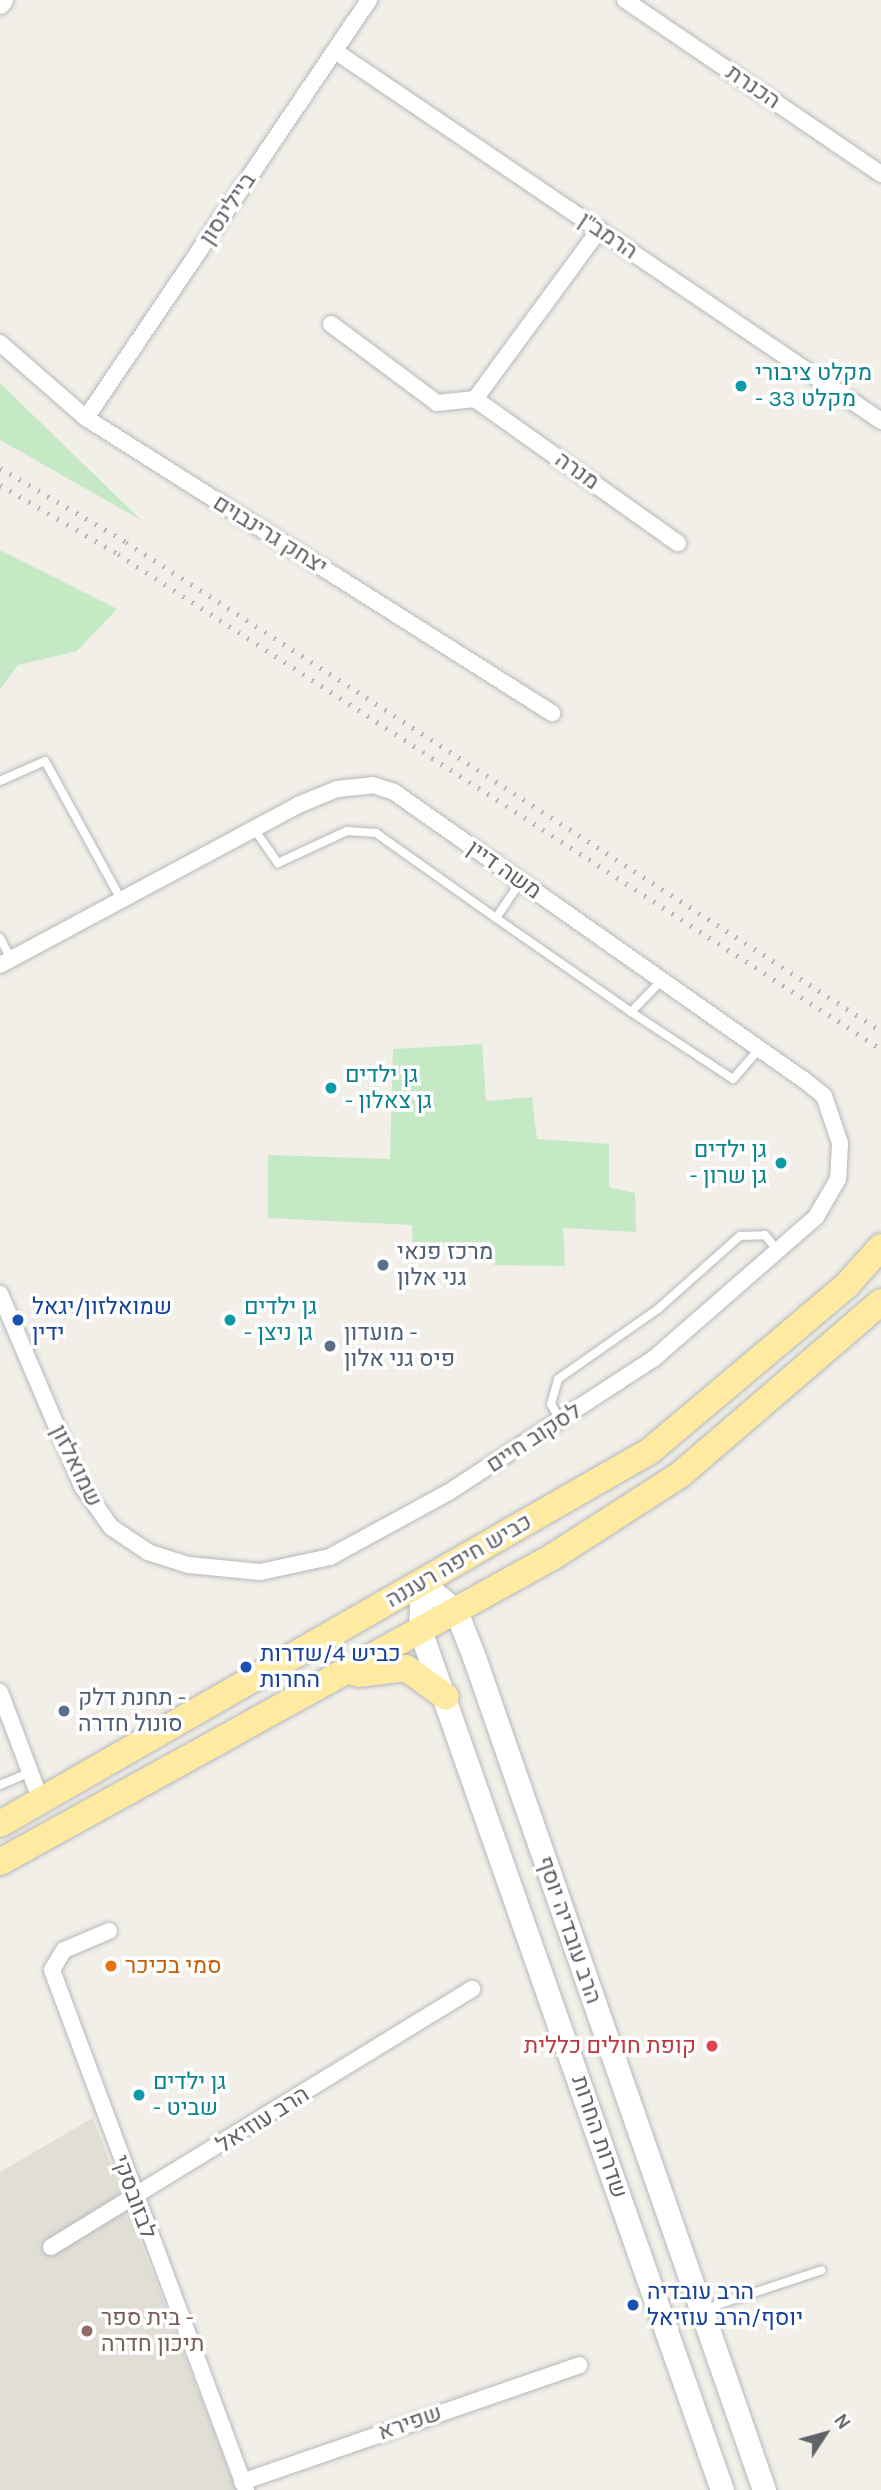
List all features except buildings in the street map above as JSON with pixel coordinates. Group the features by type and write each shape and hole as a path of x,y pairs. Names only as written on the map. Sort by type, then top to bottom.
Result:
{"highway":[{"name":"כביש חיפה רעננה","path":"0,1824 650,1451 847,1285 881,1247"},
{"name":"כביש חיפה רעננה","path":"0,1862 456,1611 681,1474 881,1302"},
{"path":"333,1681 406,1668 446,1697"}],"main road":[{"path":"422,1583 456,1611"},
{"name":"שדרות החרות","path":"422,1583 420,1630 446,1697 722,2490"},
{"name":"הרב עובדיה יוסף","path":"456,1611 764,2490"}],"street":[{"path":"0,4 3,0"},
{"name":"ביילינסון","path":"86,418 369,0"},
{"name":"הכנרת","path":"625,0 881,174"},
{"name":"הרמב\"ן","path":"335,51 881,421"},
{"path":"331,324 437,403 475,399 599,230"},
{"name":"יצחק גרינבוים","path":"0,342 86,418 552,713"},
{"name":"מנרה","path":"475,399 678,543"},
{"name":"משה דיין","path":"6,962 254,829 337,789 373,785 394,792 760,1048 824,1096 840,1143 838,1179 829,1199 780,1253"},
{"name":"לסקוב חיים","path":"260,1572 330,1557 560,1421 653,1359 780,1253"},
{"name":"שמואלזון","path":"0,1294 82,1486 111,1527 148,1552 188,1565 260,1572"},
{"path":"0,1692 41,1801"},
{"name":"לבזובסקי","path":"109,1931 64,1950 52,1970 135,2200 244,2486"},
{"name":"הרב עוזיאל","path":"51,2247 135,2200 472,1989"},
{"name":"שפירא","path":"244,2486 579,2365"}],"lane":[{"path":"0,782 45,761 122,901"},
{"path":"254,829 278,863 347,831 376,832 631,1012 733,1079 760,1048"},
{"path":"496,918 521,881"},
{"path":"0,938 6,962"},
{"path":"631,1012 662,980"},
{"path":"560,1421 551,1404 558,1379 658,1310 740,1236 765,1236 780,1253"},
{"path":"0,1785 30,1772"},
{"path":"701,2310 822,2270"}],"shaded area":[{"name":"בית ספר - תיכון חדרה","path":"93,2118 236,2490 0,2490 0,2172"}],"green space":[{"path":"0,383 141,520 0,440"},
{"path":"0,550 117,609 77,651 18,665 0,689"},
{"path":"482,1044 486,1101 532,1097 537,1139 609,1144 609,1187 635,1193 636,1232 563,1228 565,1266 494,1265 490,1241 413,1249 412,1225 268,1218 268,1155 390,1159 393,1049"}],"railway":[{"path":"0,468 126,542 881,1031"},
{"path":"0,485 118,554 881,1049"}],"place":[{"name":"מקלט ציבורי - מקלט 33","path":"741,386"},
{"name":"גן ילדים - גן צאלון","path":"331,1088"},
{"name":"גן ילדים - גן שרון","path":"781,1163"},
{"name":"מרכז פנאי גני אלון","path":"383,1265"},
{"name":"שמואלזון/יגאל ידין","path":"18,1320"},
{"name":"גן ילדים - גן ניצן","path":"230,1320"},
{"name":"מועדון - פיס גני אלון","path":"330,1346"},
{"name":"כביש 4/שדרות החרות","path":"246,1667"},
{"name":"תחנת דלק - סונול חדרה","path":"64,1711"},
{"name":"סמי בכיכר","path":"111,1966"},
{"name":"קופת חולים כללית","path":"712,2046"},
{"name":"גן ילדים - שביט","path":"139,2095"},
{"name":"הרב עובדיה יוסף/הרב עוזיאל","path":"633,2305"},
{"name":"בית ספר - תיכון חדרה","path":"87,2331"}]}
